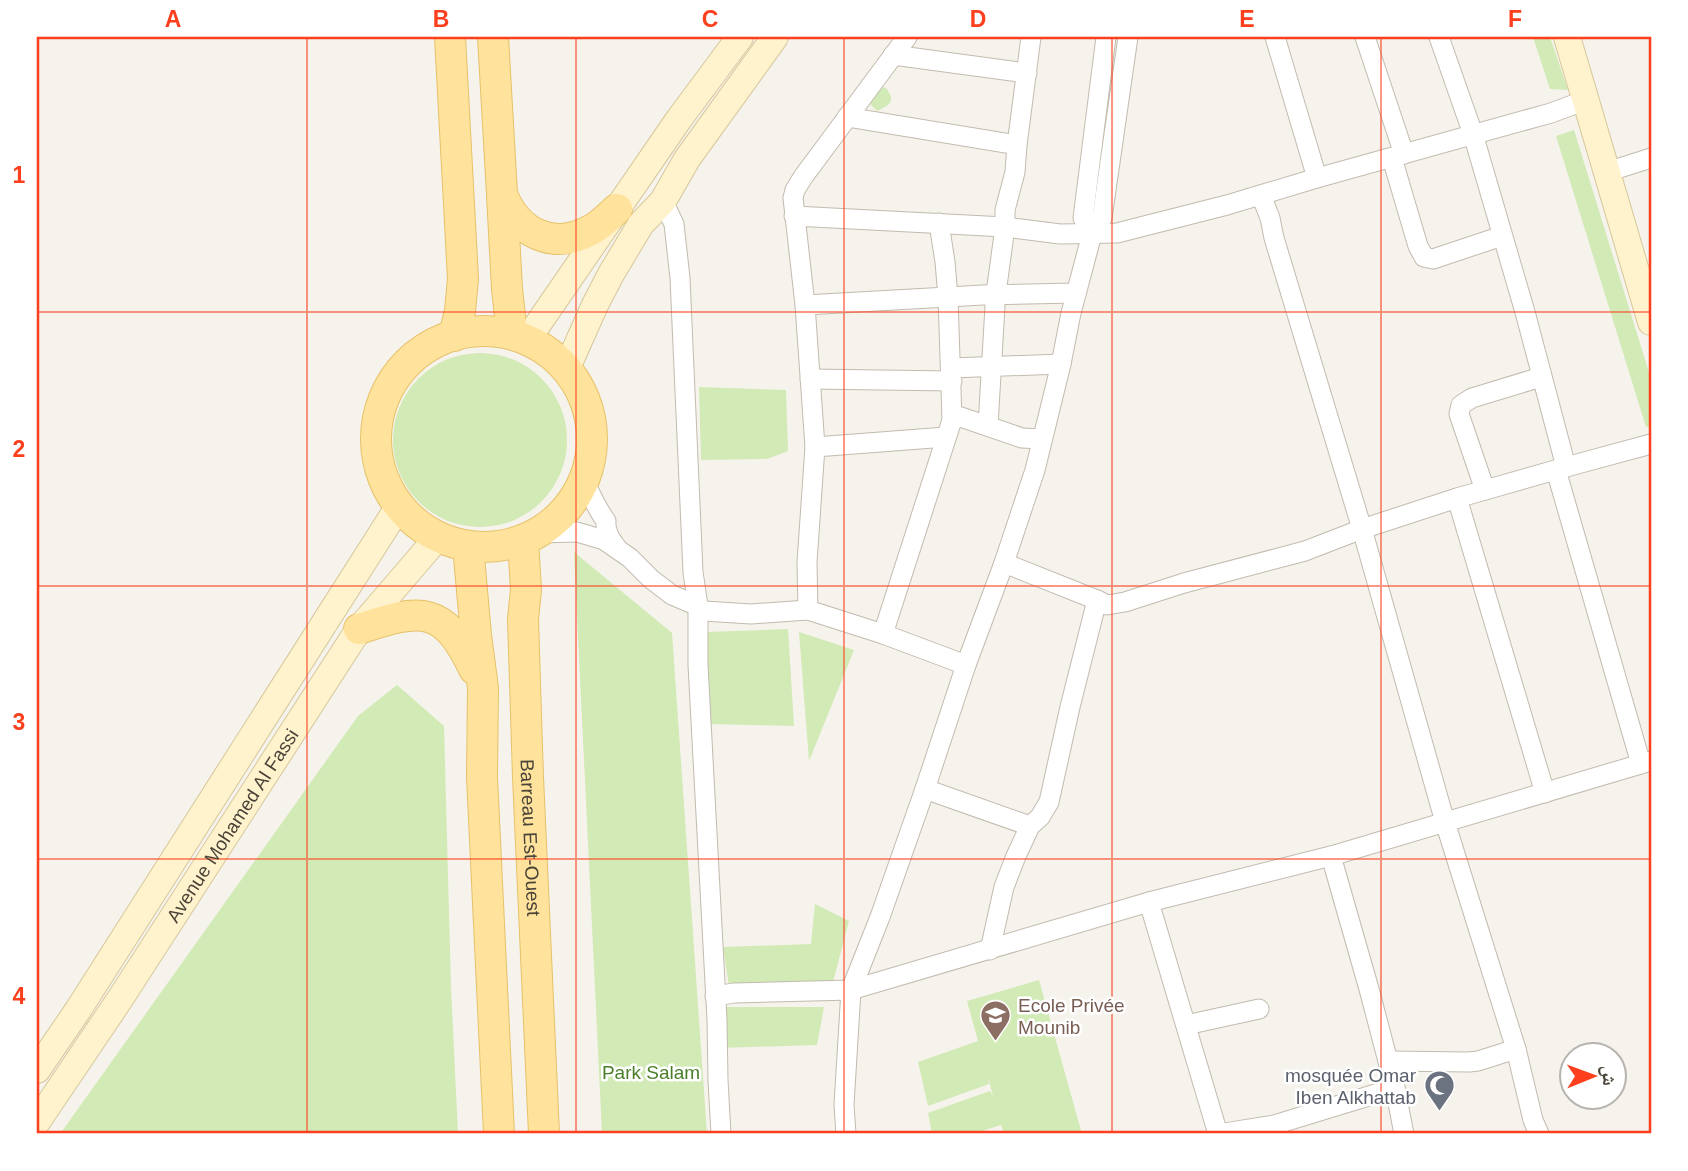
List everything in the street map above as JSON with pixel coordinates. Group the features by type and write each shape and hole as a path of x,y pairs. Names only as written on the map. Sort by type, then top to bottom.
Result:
{"main road":[{"path":"450,37 463,279 454,336"},
{"path":"493,37 508,309 519,337"},
{"path":"502,194 505,203 528,230 548,239 568,238 589,232 617,209"},
{"path":"474,332 519,337 555,358 576,384 589,415 591,448 584,481 565,511 530,537 505,546 486,548 438,537 416,523 399,506 381,470 377,442 380,414 386,396 407,365 420,352 437,342 474,332"},
{"name":"Barreau Est-Ouest","path":"530,537 523,619 544,1134"},
{"path":"468,546 483,688 482,777 499,1134"},
{"path":"359,629 406,615 435,619 458,639 483,688"}],"street":[{"path":"519,337 617,209 740,37"},
{"path":"566,370 611,274 641,224 663,201 687,159 775,37"},
{"path":"808,610 807,562 816,447 805,305 793,207 795,190 907,37"},
{"path":"988,426 994,294 1005,227 1005,209 1015,172 1031,37"},
{"path":"1092,234 1083,218 1107,37"},
{"path":"846,1134 844,1105 851,990 880,917 1035,470 1076,293 1092,234 1102,218 1128,37"},
{"path":"1275,37 1317,178"},
{"path":"1365,37 1398,156 1418,246 1424,257 1433,258 1502,236"},
{"path":"715,996 734,993 851,990 1149,902 1331,856 1646,762 1561,468 1525,312 1473,134 1439,37"},
{"path":"1567,37 1649,306"},
{"path":"893,55 1027,73"},
{"path":"794,216 1005,227 1060,234 1116,233 1551,113 1586,100"},
{"path":"847,117 1017,145"},
{"path":"1607,172 1651,158"},
{"path":"1261,195 1270,218 1445,822 1516,1049 1533,1120 1539,1134"},
{"path":"663,201 674,224 680,278 722,1134"},
{"path":"883,634 952,420 946,262 939,223"},
{"path":"805,305 994,294 1076,293"},
{"path":"810,379 952,375 992,366 1061,364"},
{"path":"1485,490 1459,414 1461,405 1472,398 1541,377"},
{"path":"952,414 1022,438 1042,439"},
{"path":"816,447 946,437"},
{"path":"1004,563 1107,605 1305,551 1457,498 1651,444"},
{"path":"584,481 596,508 606,521 609,536 618,549"},
{"path":"1457,498 1545,793"},
{"name":"Avenue Mohamed Al Fassi","path":"37,1070 399,506"},
{"path":"530,537 577,532 604,540 672,595 705,611 751,614 808,610 966,665"},
{"name":"Avenue Mohamed Al Fassi","path":"37,1122 120,999 359,629 438,537"},
{"path":"990,950 1004,887 1030,825 1040,817 1049,802 1097,600"},
{"path":"925,789 1030,825"},
{"path":"1331,856 1388,1061 1404,1134"},
{"path":"1149,902 1218,1134 1274,1125 1395,1088"},
{"path":"1186,1025 1259,1009"},
{"path":"1388,1061 1469,1062 1516,1049"}],"green space":[{"path":"1533,37 1550,37 1568,90 1550,89"},
{"path":"877,86 886,88 891,99 888,105 877,111 868,102"},
{"path":"1574,130 1651,379 1651,426 1646,427 1556,136"},
{"path":"480,353 513,360 541,379 560,407 567,440 560,473 541,501 513,520 480,527 447,520 419,501 400,473 393,440 400,407 419,379 447,360"},
{"path":"699,387 786,390 788,451 767,459 701,460"},
{"name":"Park Salam","path":"574,552 672,633 707,1134 602,1134"},
{"path":"788,629 794,726 706,724 706,632"},
{"path":"799,632 854,650 809,761"},
{"path":"397,685 444,726 458,1134 60,1134 358,716"},
{"path":"815,904 849,921 833,982 729,986 723,947 811,944"},
{"path":"1039,980 1082,1134 1004,1134 1001,1125 973,1134 932,1134 928,1113 990,1091 993,1096 988,1077 989,1084 928,1106 918,1062 978,1041 967,1001"},
{"path":"716,1007 824,1007 817,1045 719,1048"}],"place":[{"name":"Ecole Privée Mounib","path":"995,1043"},
{"name":"mosquée Omar Iben Alkhattab","path":"1439,1113"}]}
